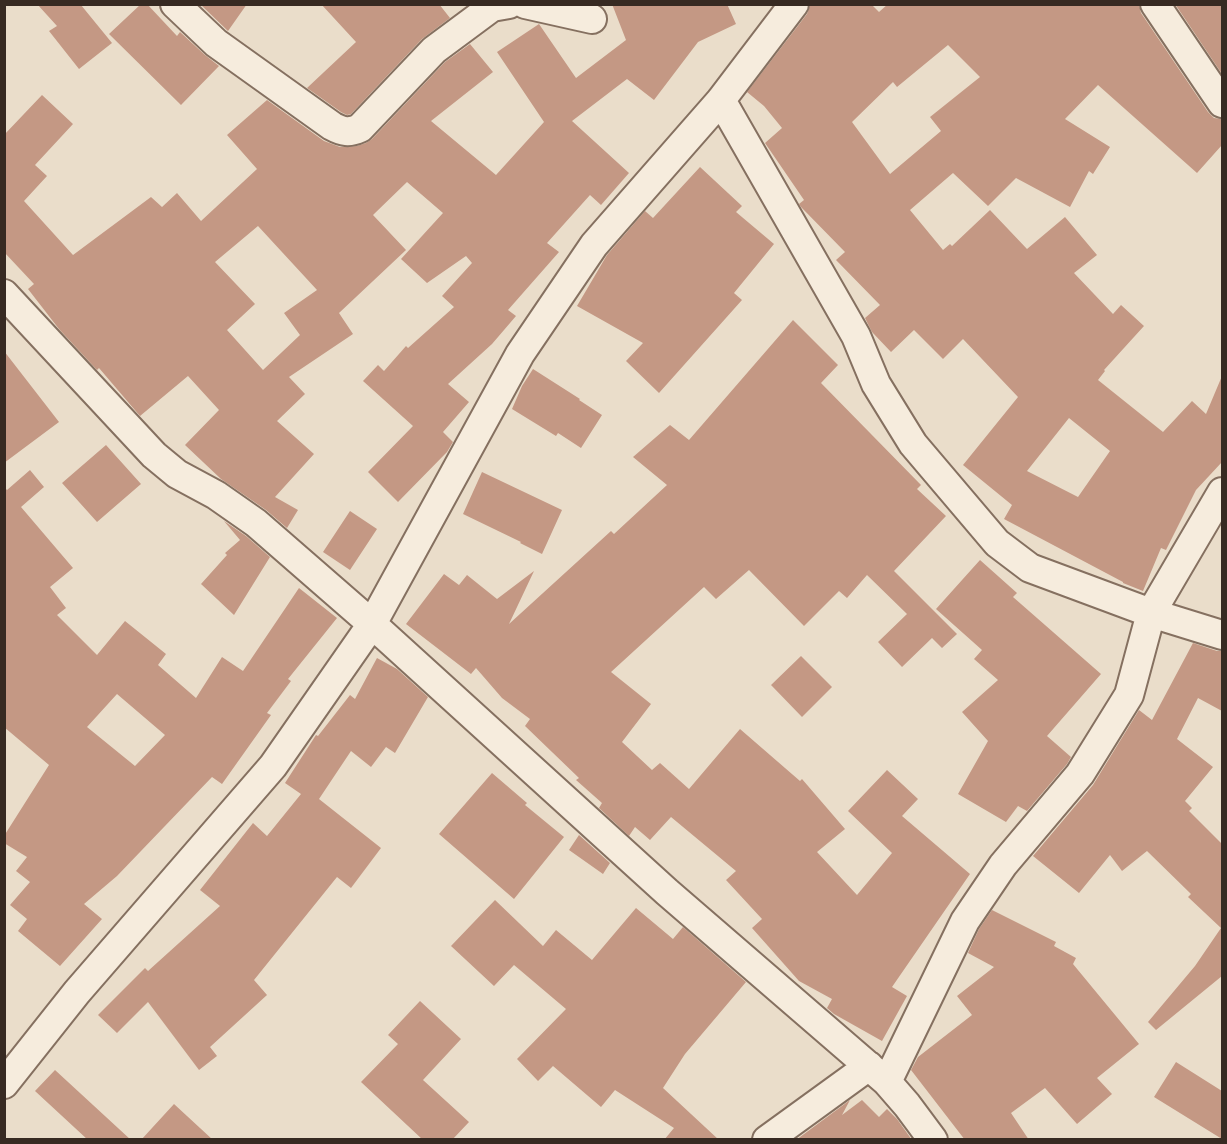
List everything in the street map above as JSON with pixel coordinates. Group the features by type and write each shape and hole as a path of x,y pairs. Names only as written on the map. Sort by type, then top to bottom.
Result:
{"street":[{"path":"175,4 216,43 332,126 340,131 350,132 360,128 434,50 492,7 509,4"},
{"path":"525,4 592,19"},
{"path":"4,1084 77,992 273,766 372,624 520,354 594,245 721,100 795,4"},
{"path":"1155,4 1222,103"},
{"path":"721,100 856,336 876,384 913,444 998,543 1030,567 1151,613 1222,635"},
{"path":"4,294 154,455 177,474 216,495 256,523 372,624 667,892 878,1074 907,1105 933,1140"},
{"path":"767,1140 878,1074 965,921 1003,865 1080,774 1129,695 1151,613 1222,492"}],"building":[{"path":"37,4 81,5 112,43 79,69 49,31 57,26"},
{"path":"141,4 147,4 177,36 180,32 219,66 181,105 109,34"},
{"path":"200,4 247,4 228,31"},
{"path":"321,4 439,4 450,18 422,39 351,114 347,115 307,88 356,42"},
{"path":"612,4 727,4 736,24 698,42 654,100 627,79 572,121 629,173 601,205 590,195 547,243 559,252 508,310 516,316 492,344 448,384 469,402 443,432 453,442 447,452 398,502 368,472 413,426 363,381 378,365 384,371 406,346 408,348 454,307 442,296 472,263 466,256 427,283 401,259 443,213 407,182 373,215 406,250 339,313 353,334 289,377 305,394 277,421 314,454 275,497 298,510 287,528 266,510 221,479 185,445 219,410 188,376 140,416 99,368 97,370 59,329 28,289 34,284 4,252 4,135 42,95 73,124 35,165 47,176 24,201 73,255 151,197 162,207 177,193 201,221 257,169 227,135 267,100 324,141 340,147 357,146 372,139 445,62 470,44 493,72 431,121 496,175 544,122 497,52 539,24 576,78 626,40","holes":["258,226 317,290 284,313 300,335 263,370 227,330 255,304 215,262"]},
{"path":"810,4 871,4 879,12 888,4 1139,4 1141,13 1208,112 1214,118 1222,119 1222,145 1197,173 1098,85 1065,119 1110,147 1093,174 1089,171 1070,207 1016,178 988,206 953,173 910,210 943,250 950,244 952,246 990,210 1027,249 1065,217 1097,255 1074,273 1113,314 1121,305 1144,326 1104,370 1098,380 1163,432 1192,401 1206,414 1222,376 1222,462 1196,490 1166,550 1161,548 1143,591 1123,583 1004,519 1012,505 963,465 1018,397 963,339 943,359 914,330 891,352 872,332 865,318 880,305 836,260 845,252 799,204 804,200 765,143 782,128 764,106 747,92 807,14","holes":["948,45 980,77 930,117 941,131 890,174 852,122 893,82 897,87","1069,418 1110,451 1078,497 1027,471"]},
{"path":"1175,4 1222,4 1222,74"},
{"path":"700,167 742,206 736,212 774,244 734,293 742,300 659,393 626,361 643,343 577,306 607,255 645,211 653,218"},
{"path":"793,320 838,365 821,383 921,485 917,489 946,516 894,571 957,634 942,648 932,638 902,667 878,642 907,614 867,575 847,598 839,591 804,626 749,570 716,599 704,587 611,672 651,704 622,742 652,770 660,763 689,789 740,729 800,781 802,779 845,829 817,852 857,895 892,853 848,811 887,770 918,799 902,816 970,874 892,987 907,996 882,1041 827,1008 832,999 799,981 752,928 762,919 726,880 736,871 671,817 650,840 635,827 629,836 599,808 602,803 576,780 579,778 525,726 530,719 502,698 476,668 471,674 406,624 444,574 459,585 467,575 497,599 534,571 509,624 611,531 614,534 667,485 633,457 670,425 689,440"},
{"path":"4,351 59,422 4,463"},
{"path":"533,369 602,415 581,448 558,433 556,436 512,409 522,386"},
{"path":"106,445 141,484 97,522 62,483"},
{"path":"30,470 44,487 21,507 73,568 50,587 66,608 57,615 97,655 125,621 166,654 158,665 196,698 222,657 243,671 299,588 337,618 288,679 291,681 267,713 271,715 222,784 212,777 117,876 84,904 102,919 60,966 18,931 27,919 10,905 30,882 16,871 27,857 4,843 4,836 49,765 4,727 4,487 7,490","holes":["117,694 165,735 135,766 87,727"]},
{"path":"482,472 562,510 542,554 463,514"},
{"path":"350,511 377,529 350,570 323,552"},
{"path":"224,521 270,557 234,615 201,584 227,555 225,553 240,540"},
{"path":"980,560 1017,593 1013,597 1101,674 1047,736 1071,757 1067,764 1027,811 1018,806 1006,822 958,794 988,741 962,712 998,680 974,659 982,650 936,609"},
{"path":"1193,643 1222,651 1222,711 1198,698 1177,739 1213,767 1185,801 1192,808 1189,811 1222,844 1222,976 1156,1030 1148,1022 1195,966 1221,928 1188,897 1191,894 1147,851 1122,871 1110,855 1079,893 1033,856 1093,785 1139,710 1152,720"},
{"path":"801,656 832,687 802,717 771,685"},
{"path":"377,658 397,669 428,697 395,753 386,747 371,767 351,751 319,799 381,848 351,888 337,877 254,980 267,995 210,1047 217,1056 199,1070 148,1002 117,1033 98,1015 145,968 148,971 220,906 200,890 253,823 267,836 301,794 285,783 316,735 318,736 350,695 355,699"},
{"path":"492,773 527,803 525,805 564,837 514,899 439,834"},
{"path":"579,835 610,863 603,874 569,850"},
{"path":"495,900 543,946 556,930 592,960 636,908 673,939 683,927 746,982 685,1054 663,1088 719,1140 664,1140 674,1128 615,1090 601,1107 553,1066 538,1081 517,1059 566,1009 514,965 494,986 451,946"},
{"path":"992,910 1056,942 1054,946 1076,958 1073,964 1139,1044 1097,1078 1112,1094 1077,1124 1045,1088 1011,1113 1029,1140 965,1140 911,1070 918,1057 972,1015 957,996 994,967 968,953 979,929"},
{"path":"420,1001 461,1039 423,1080 469,1122 452,1140 423,1140 361,1082 398,1044 388,1035"},
{"path":"1176,1062 1222,1091 1222,1139 1154,1097"},
{"path":"55,1070 131,1140 88,1140 35,1091"},
{"path":"850,1100 842,1115 862,1100 879,1117 887,1109 912,1140 796,1140"},
{"path":"174,1104 213,1140 141,1140"}]}
